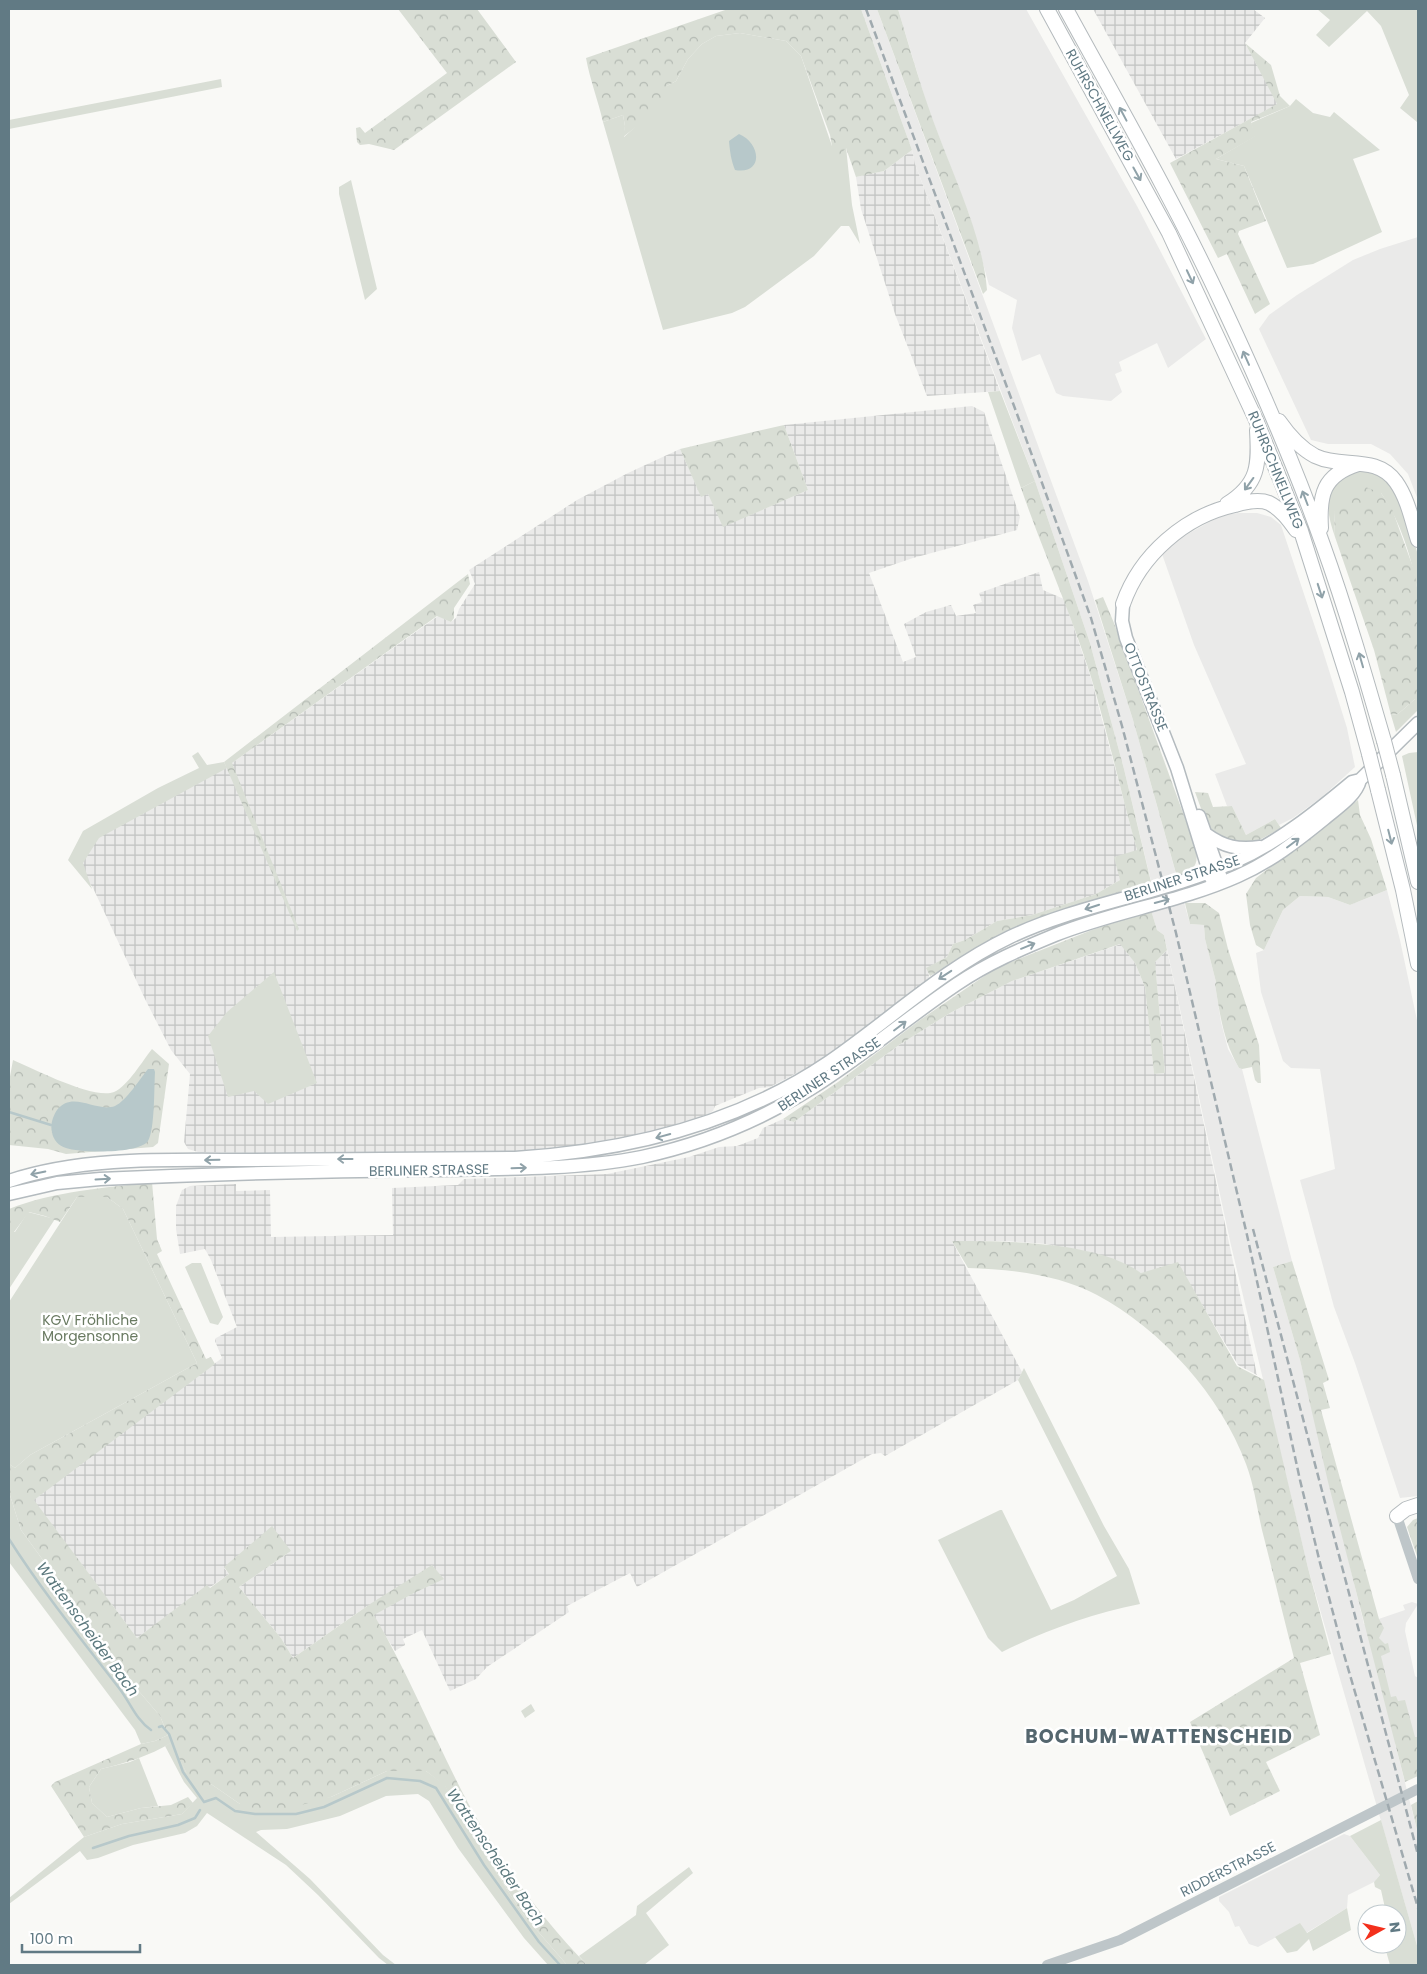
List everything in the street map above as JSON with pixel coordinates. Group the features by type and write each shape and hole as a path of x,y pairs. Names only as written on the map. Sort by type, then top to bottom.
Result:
{"highway":[{"name":"RUHRSCHNELLWEG","path":"1047,9 1169,233 1256,420 1305,545 1352,692 1369,754 1403,890 1418,964"},
{"name":"RUHRSCHNELLWEG","path":"1066,9 1222,302 1266,403 1322,543 1350,624 1393,775 1418,882"},
{"path":"1266,403 1284,429 1301,447 1315,456 1373,465 1388,473 1398,484 1403,494 1418,540"},
{"path":"1123,604 1136,576 1162,544 1183,527 1238,497 1249,486 1255,475 1258,458 1256,420"},
{"path":"1322,543 1320,500 1324,489 1337,473 1358,464"},
{"path":"1220,508 1257,501 1269,503 1281,511 1305,545"},
{"path":"1397,1516 1406,1509 1418,1505"},
{"path":"1397,1516 1408,1518 1418,1515"}],"main road":[{"name":"OTTOSTRASSE","path":"1123,604 1122,621 1126,638 1178,768 1214,870"},
{"name":"BERLINER STRASSE","path":"9,1181 33,1174 82,1165 170,1161 546,1156 599,1150 692,1128 729,1114 780,1090 828,1063 935,982 998,944 1059,918 1214,870 1265,846 1301,823 1352,782 1360,780 1418,723"},
{"name":"OTTOSTRASSE","path":"1178,768 1206,834 1218,884"},
{"name":"BERLINER STRASSE","path":"9,1194 57,1183 100,1179 453,1170 578,1164 637,1158 670,1151 715,1137 770,1113 814,1087 938,997 992,963 1065,931 1218,884 1252,869 1282,851 1334,811 1358,789 1360,780"},
{"path":"1206,834 1217,842 1229,847 1250,848 1265,846"},
{"path":"729,1114 737,1128"},
{"path":"167,1176 170,1161"}],"street":[{"path":"1397,1516 1418,1579"},
{"name":"RIDDERSTRASSE","path":"1047,1965 1120,1940 1418,1788"}],"shaded area":[{"path":"861,9 877,9 1088,581 1133,720 1190,924 1204,925 1205,939 1216,982 1221,1022 1228,1049 1239,1068 1242,1069 1292,1261 1273,1267 1300,1360 1364,1624 1405,1610 1403,1605 1412,1602 1418,1604 1406,1623 1405,1631 1415,1676 1418,1678 1418,1737 1395,1743 1418,1834 1418,1949 1407,1911 1407,1904 1405,1904 1308,1568 1230,1241 1164,935 1157,930 1143,884 1151,881 1124,769 1090,643 1035,481 915,164 912,150"},
{"path":"898,9 1026,9 1137,206 1206,339 1168,368 1157,343 1119,362 1122,371 1115,374 1122,392 1111,401 1063,396 1056,393 1040,354 1022,361 1012,328 1017,300 989,285 970,217 928,108"},
{"path":"1093,9 1253,9 1265,18 1245,43 1278,104 1176,159"},
{"path":"739,134 752,144 756,157 755,163 751,168 744,170 735,170 730,152 729,141"},
{"path":"912,150 915,164 1000,391 927,396 895,314 861,209 856,177 884,171"},
{"path":"1418,237 1418,500 1408,474 1390,454 1371,444 1328,444 1311,440 1259,329 1269,315 1353,260"},
{"path":"972,406 984,412 1020,517 1017,530 913,558 869,573 903,662 916,657 904,624 926,612 951,605 956,616 976,613 973,605 982,602 979,593 1039,572 1043,590 1064,599 1091,678 1137,850 1120,880 1096,894 1032,915 997,921 965,940 953,944 947,957 927,968 930,980 835,1053 770,1087 759,1088 715,1106 713,1111 708,1114 672,1126 592,1146 529,1153 258,1155 256,1153 198,1152 188,1149 184,1142 190,1074 171,1050 93,888 73,860 84,833 232,763 438,616 451,622 456,618 459,609 475,584 469,570 577,500 628,473 680,449 701,496 708,494 724,526 808,490 784,425"},
{"path":"1257,513 1271,517 1281,525 1347,728 1355,767 1322,797 1293,818 1279,825 1275,819 1246,835 1232,806 1227,806 1215,774 1246,764 1194,645 1162,554 1179,539 1222,515"},
{"path":"1387,890 1418,1025 1418,1496 1400,1498 1355,1363 1334,1307 1300,1180 1335,1169 1320,1069 1291,1068 1283,1061 1261,992 1256,953 1264,950 1283,910 1300,896 1328,897 1350,905"},
{"path":"1121,944 1135,963 1145,987 1154,1074 1165,1073 1155,962 1167,950 1257,1375 1238,1365 1179,1266 1141,1273 1118,1261 1084,1251 1046,1244 1004,1241 952,1241 1022,1372 1018,1380 885,1456 881,1453 872,1454 637,1587 630,1573 567,1606 569,1612 487,1667 476,1679 450,1691 422,1630 403,1639 405,1645 395,1651 367,1606 293,1658 281,1638 239,1587 291,1551 224,1568 229,1574 209,1588 207,1586 137,1638 33,1500 222,1358 215,1341 216,1338 237,1327 205,1249 180,1254 176,1229 176,1206 182,1190 190,1186 236,1184 236,1191 270,1190 271,1237 393,1235 392,1188 458,1185 464,1179 607,1174 689,1157 719,1147 737,1146 758,1138 763,1128 783,1119 794,1122 899,1045 950,1013 1012,981"},
{"path":"148,1069 154,1069 155,1072 153,1118 148,1141 143,1145 122,1150 84,1151 63,1147 55,1140 51,1129 52,1121 57,1110 63,1104 77,1102 100,1107 115,1106 128,1095"},
{"path":"1344,1834 1350,1836 1380,1875 1374,1882 1348,1895 1347,1908 1306,1933 1300,1924 1258,1947 1249,1944 1239,1926 1235,1927 1229,1912 1219,1901 1219,1897"}],"green space":[{"path":"398,9 477,9 516,62 394,150 369,144 360,145 357,142 356,128 360,127 365,133 447,73"},
{"path":"728,9 861,9 912,150 884,171 856,177 846,148 835,160 829,153 832,146 830,135 801,56 786,41 740,33 716,36 702,44 688,59 676,81 667,86 663,106 623,137 625,126 623,115 603,122 586,58"},
{"path":"877,9 898,9 928,105 975,232 985,271 987,290 983,294"},
{"path":"1317,9 1418,9 1417,122 1400,108 1409,95 1381,26 1367,11 1329,47 1316,35 1330,20"},
{"path":"740,33 786,41 801,56 832,146 846,147 852,205 860,244 849,226 841,226 814,256 745,307 732,313 663,330 603,122 623,115 624,137 635,127 667,86 676,81 688,59 702,44 716,36"},
{"path":"1245,43 1271,65 1280,96 1290,106 1251,122 1256,136 1216,159 1244,166 1266,221 1239,231 1238,234 1270,304 1255,314 1227,254 1218,258 1170,163 1277,104"},
{"path":"221,79 222,87 9,129 9,120"},
{"path":"1296,99 1313,113 1330,117 1334,112 1380,150 1353,159 1382,232 1313,264 1287,268 1244,166 1216,159 1255,136 1251,123 1290,106"},
{"path":"351,180 377,289 365,300 339,194 339,187"},
{"path":"1000,391 1035,481 1021,488 988,392"},
{"path":"784,425 808,490 723,527 708,494 701,497 680,449"},
{"path":"1367,469 1382,476 1394,488 1403,506 1418,555 1418,593 1405,541 1381,493 1334,512 1335,537 1328,504 1333,489 1348,475"},
{"path":"1035,481 1090,643 1124,769 1151,882 1046,915 930,976 926,968 947,957 953,944 965,940 997,921 1032,915 1096,894 1120,880 1114,857 1137,850 1091,677 1075,629 1021,488"},
{"path":"1363,486 1381,493 1392,509 1414,570 1418,593 1418,699 1415,699 1398,714 1391,715 1374,650 1335,537 1334,512 1341,499 1352,490"},
{"path":"468,574 470,584 454,608 454,618 451,622 437,616 232,763 299,929 297,931 224,762"},
{"path":"1103,597 1195,846 1196,863 1191,870 1177,877 1133,720 1095,600"},
{"path":"1415,699 1418,699 1418,710 1396,732 1391,715 1398,714"},
{"path":"198,752 207,765 224,762 227,768 99,838 83,863 92,889 68,860 83,831 158,788 199,768 192,756"},
{"path":"1418,752 1418,830 1402,756"},
{"path":"1195,792 1208,793 1213,807 1232,806 1246,835 1275,819 1281,828 1254,843 1225,842 1207,825"},
{"path":"1358,800 1360,815 1371,839 1387,890 1350,905 1328,897 1300,896 1283,910 1264,950 1256,945 1250,925 1246,894 1256,878"},
{"path":"1185,903 1205,903 1219,913 1228,949 1259,1045 1261,1083 1255,1080 1252,1067 1239,1068 1229,1047 1205,939 1204,925 1190,924"},
{"path":"1151,910 1157,930 1164,935 1167,950 1155,962 1165,1073 1154,1074 1145,987 1135,963 1120,944 1012,981 950,1013 899,1045 794,1122 783,1119 838,1082 920,1020 996,968 1092,930"},
{"path":"274,972 317,1083 268,1104 254,1091 228,1097 208,1036 227,1012"},
{"path":"152,1049 169,1064 158,1143 153,1147 66,1154 48,1149 9,1145 9,1082 13,1060 79,1088 105,1093 114,1092 125,1084"},
{"path":"152,1182 157,1239 162,1251 157,1254 206,1359 211,1357 215,1364 34,1500 137,1638 207,1585 210,1588 229,1574 224,1567 272,1526 291,1551 239,1587 281,1638 293,1658 370,1604 432,1565 444,1579 374,1615 399,1661 456,1780 493,1846 538,1909 587,1965 567,1965 522,1913 456,1809 445,1786 426,1771 387,1771 331,1797 271,1813 240,1804 211,1784 202,1791 186,1772 171,1743 137,1759 101,1769 89,1787 92,1803 107,1817 141,1808 171,1805 188,1797 193,1803 182,1814 122,1824 84,1837 51,1786 55,1782 141,1744 155,1741 168,1735 160,1716 137,1689 21,1530 9,1492 9,1464 15,1468 30,1455 197,1363 123,1209 107,1197 77,1197 60,1222 29,1212 14,1232 9,1232 9,1209 62,1194"},
{"name":"KGV Fröhliche Morgensonne","path":"77,1197 107,1197 123,1209 197,1363 30,1455 15,1468 9,1464 9,1302"},
{"path":"28,1212 55,1219 9,1289 9,1232 15,1232"},
{"path":"952,1241 1023,1243 1076,1249 1100,1254 1122,1262 1141,1273 1178,1262 1237,1366 1264,1380 1308,1568 1331,1654 1300,1663 1320,1735 1266,1762 1280,1791 1230,1816 1190,1722 1294,1658 1249,1472 1235,1439 1221,1414 1205,1390 1166,1345 1121,1309 1083,1288 1067,1282 1034,1274 968,1268"},
{"path":"1292,1261 1329,1380 1323,1383 1330,1408 1321,1410 1379,1619 1384,1628 1379,1638 1385,1644 1388,1643 1390,1652 1381,1656 1391,1697 1396,1696 1398,1701 1405,1700 1415,1737 1418,1737 1418,1776 1405,1782 1328,1482 1300,1360 1273,1267"},
{"path":"192,1263 201,1263 223,1317 218,1325 210,1323 185,1267"},
{"path":"1024,1368 1104,1526 1129,1569 1140,1604 1069,1624 1002,1652 988,1638 938,1540 1002,1510 1051,1610 1074,1600 1117,1576 1018,1380"},
{"path":"9,1492 21,1530 137,1689 160,1716 168,1735 155,1741 141,1744 135,1730 9,1562"},
{"path":"1418,1518 1418,1559 1407,1527 1413,1520"},
{"path":"531,1704 535,1711 525,1718 521,1711"},
{"path":"172,1742 186,1772 211,1784 240,1804 331,1797 387,1771 426,1771 445,1785 456,1809 522,1913 567,1965 548,1965 524,1938 458,1848 429,1801 418,1794 386,1796 340,1816 287,1829 261,1830 256,1832 310,1879 383,1955 396,1965 388,1965 379,1958 286,1865 207,1813 197,1826 185,1833 133,1845 98,1858 87,1860 80,1851 9,1904 9,1898 84,1837 122,1824 182,1814 197,1798 184,1782 165,1746"},
{"path":"139,1758 158,1806 141,1808 107,1817 92,1803 89,1787 101,1769"},
{"path":"1418,1801 1418,1834 1411,1805"},
{"path":"1381,1820 1405,1904 1384,1904 1381,1890 1375,1887 1374,1882 1380,1875 1350,1836"},
{"path":"689,1867 693,1873 646,1913 669,1945 644,1965 587,1965 579,1956 636,1915 637,1906"},
{"path":"1347,1908 1351,1930 1313,1951 1309,1939 1297,1951 1287,1953 1275,1937 1300,1923 1307,1933"},
{"path":"1407,1911 1418,1949 1418,1965 1390,1965 1387,1954 1407,1954"}],"waterway":[{"path":"9,1112 51,1125"},
{"name":"Wattenscheider Bach","path":"9,1539 48,1596 119,1688 137,1716 151,1730"},
{"name":"Wattenscheider Bach","path":"159,1727 162,1726 169,1734 183,1772 204,1802 216,1798 235,1811 255,1814 296,1814 324,1807 387,1778 420,1781 436,1788 484,1865 539,1942 560,1965"},
{"path":"93,1848 129,1836 178,1825 195,1818 200,1810"}],"railway":[{"path":"866,9 1091,618 1122,726 1176,933 1247,1235 1320,1563 1343,1651 1418,1908"},
{"path":"1253,1229 1418,1855"}],"district":[{"name":"BOCHUM-WATTENSCHEID","path":"1159,1736"}]}
